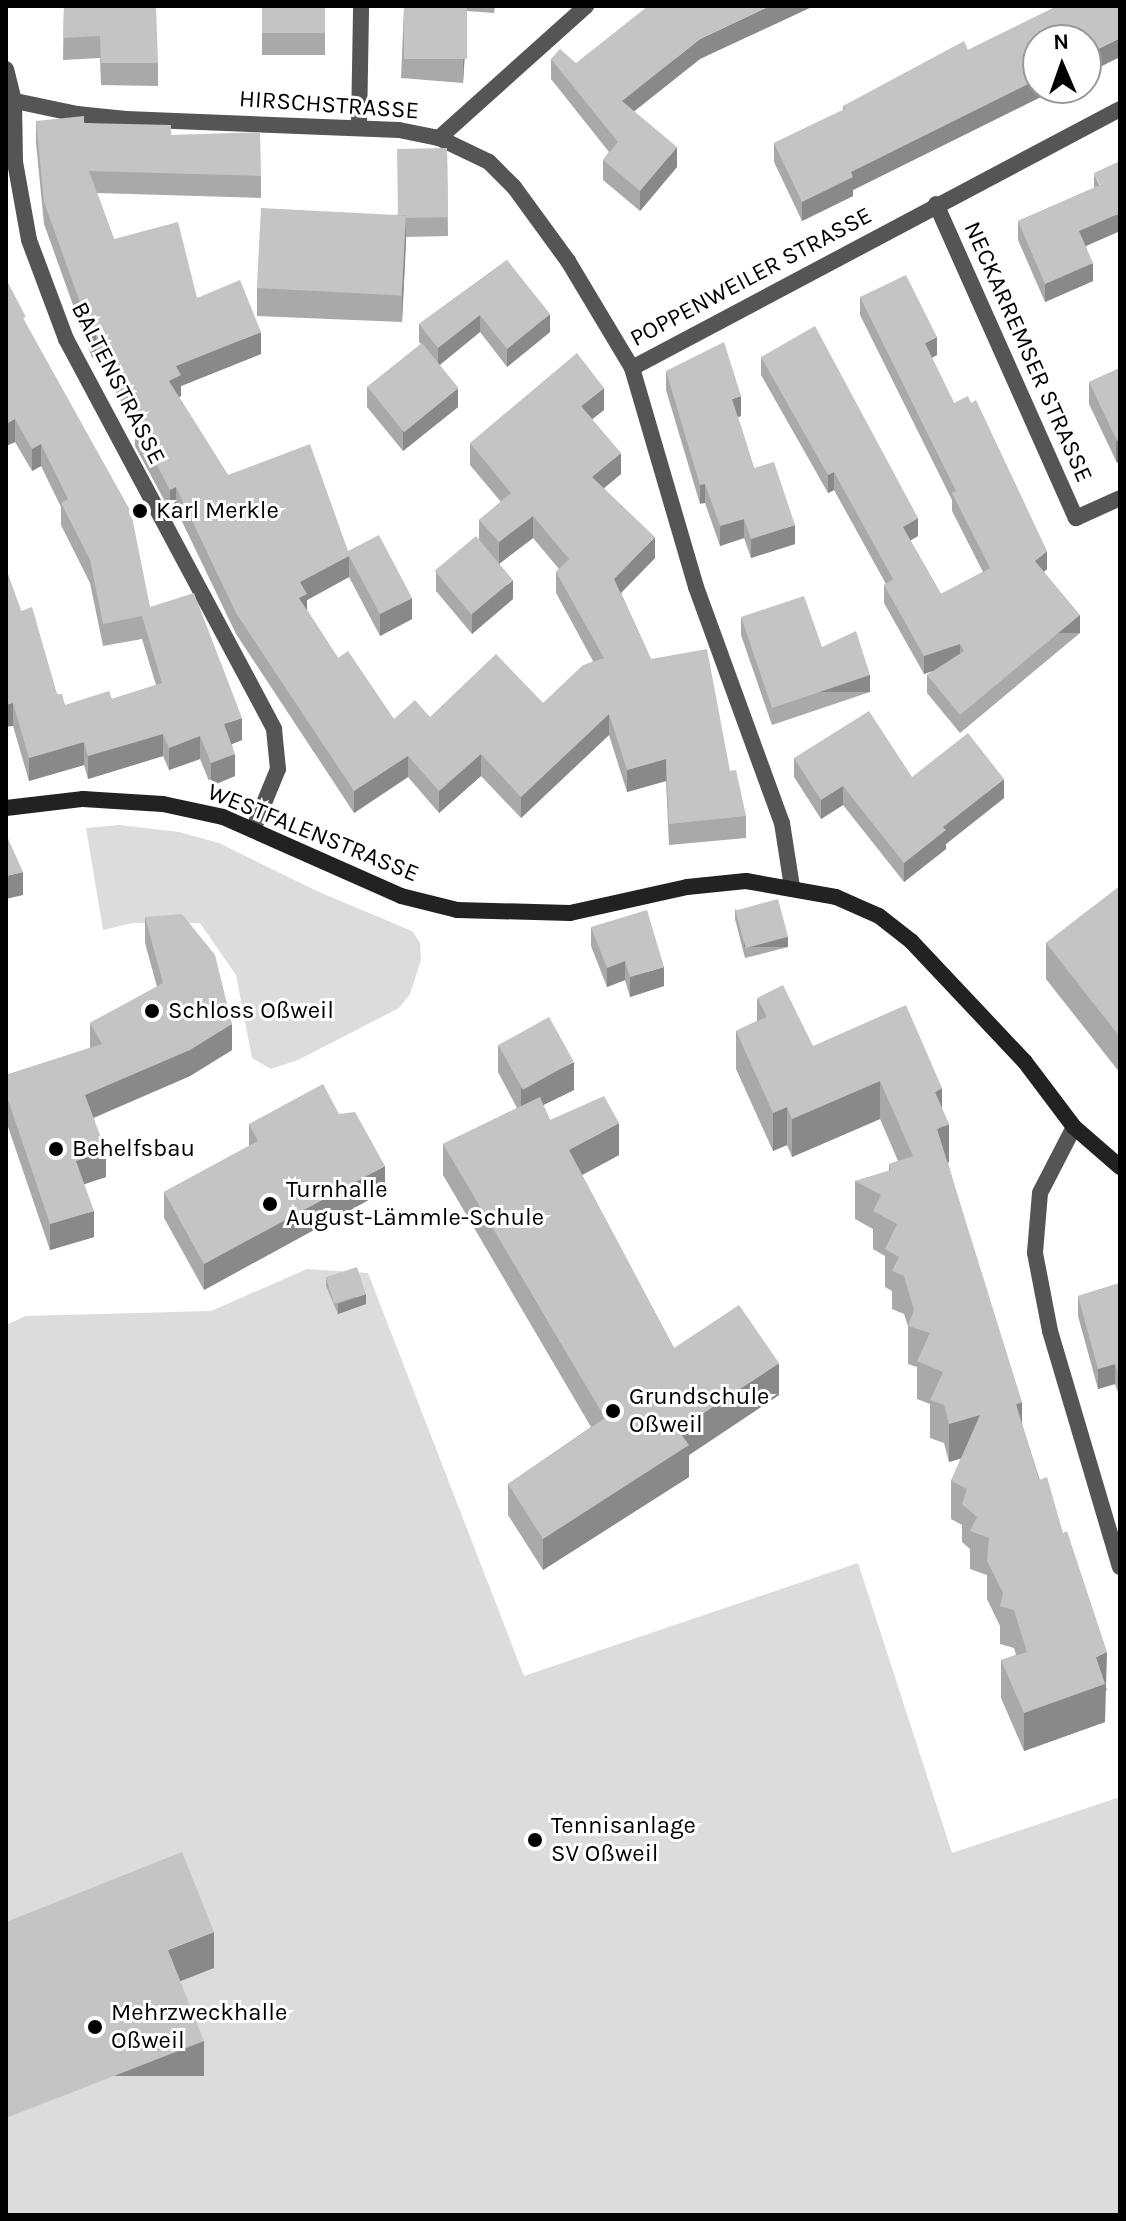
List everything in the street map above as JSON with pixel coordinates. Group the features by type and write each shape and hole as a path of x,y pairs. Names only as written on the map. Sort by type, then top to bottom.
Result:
{"main road":[{"name":"WESTFALENSTRASSE","path":"6,808 83,799 163,804 223,817 401,896 457,910 570,913 687,887 746,881 792,887 850,903 879,916 911,941 1025,1062 1074,1127 1120,1167"}],"street":[{"path":"359,126 361,6"},
{"path":"439,138 586,6"},
{"name":"BALTENSTRASSE","path":"6,69 22,210 29,240 66,339 274,729 278,769 253,830"},
{"name":"HIRSCHSTRASSE","path":"10,99 77,114 126,119 359,126 439,138 489,162 514,187 568,261 632,368"},
{"name":"POPPENWEILER STRASSE","path":"792,887 782,823 696,587 632,368 1120,109"},
{"name":"NECKARREMSER STRASSE","path":"936,204 1076,518 1120,498"},
{"path":"1074,1127 1040,1193 1035,1253 1050,1331 1117,1546 1120,1567"}],"shaded area":[{"path":"119,825 179,832 219,843 319,892 412,931 420,943 421,960 410,994 399,1008 298,1060 271,1069 252,1058 236,975 200,923 133,923 103,930 86,828"},
{"path":"307,1269 368,1273 524,1676 858,1563 952,1853 1120,1797 1120,2215 6,2215 6,1325 26,1316 211,1311"}],"building":[{"path":"64,6 156,6 158,63 101,63 100,36 63,38"},
{"path":"262,6 325,6 325,33 262,33"},
{"path":"404,6 467,6 467,59 404,59"},
{"path":"648,6 770,6 700,39 622,101 677,147 640,191 603,160 618,142 551,59 560,49 576,63"},
{"path":"1057,6 1120,6 1120,38 1102,47 1102,24 1022,24 1022,87 851,172 853,177 802,202 774,143 845,109 843,106 964,41 968,50"},
{"path":"84,116 84,123 171,125 171,135 260,132 261,176 89,171 114,239 178,222 197,298 240,280 261,332 176,366 181,375 169,381 228,475 310,444 348,551 379,535 412,598 380,614 349,556 300,582 307,594 299,598 338,658 348,651 394,719 415,700 430,717 496,654 543,703 583,665 604,658 556,572 569,559 533,516 499,542 479,520 511,493 470,443 577,353 604,388 581,406 621,453 592,477 655,537 614,579 651,659 707,649 730,771 736,770 746,816 669,824 666,759 627,770 609,714 521,797 481,754 439,791 408,756 354,791 236,613 176,487 170,490 135,424 143,420 96,335 92,336 44,202 36,121"},
{"path":"447,148 448,217 406,218 406,215 398,215 397,149"},
{"path":"1120,161 1120,213 1079,231 1093,263 1045,284 1018,221 1100,185 1094,173"},
{"path":"261,208 406,216 402,295 257,288"},
{"path":"507,260 550,314 507,349 480,315 438,348 419,324"},
{"path":"906,275 937,337 925,343 954,403 968,396 971,403 976,400 1047,551 1035,561 1080,615 960,715 927,675 964,651 960,644 924,656 884,585 893,579 834,472 828,475 761,357 815,326 918,518 903,527 941,594 990,568 952,493 956,491 860,297"},
{"path":"6,279 26,317 23,318 131,512 150,607 194,593 242,718 224,724 235,754 211,763 200,736 169,748 163,734 88,756 84,742 29,758 13,703 6,705 6,569 21,611 32,607 57,694 62,694 65,705 109,691 112,699 162,683 142,616 103,624 90,560 61,503 68,499 41,444 32,449 15,419 6,424"},
{"path":"724,342 741,396 732,399 754,468 774,462 795,525 751,539 744,519 720,526 705,484 700,485 666,371"},
{"path":"422,343 459,388 404,432 368,387"},
{"path":"1120,368 1120,439 1117,441 1089,382"},
{"path":"476,536 513,580 471,614 435,571"},
{"path":"804,596 822,647 856,631 870,675 772,708 741,617"},
{"path":"869,711 912,777 968,733 1004,779 943,827 946,830 904,863 843,786 821,800 794,758"},
{"path":"6,834 23,872 6,876"},
{"path":"1120,886 1120,1037 1046,943"},
{"path":"778,899 788,937 746,948 735,910"},
{"path":"647,910 664,967 630,977 625,961 607,968 591,927"},
{"path":"182,914 215,955 232,1024 190,1050 85,1095 106,1151 76,1161 94,1211 50,1224 6,1094 6,1075 102,1044 90,1023 163,983 145,917"},
{"path":"783,985 813,1046 906,1005 942,1088 935,1092 949,1124 937,1129 1022,1402 1016,1404 1039,1480 1047,1477 1063,1533 1067,1531 1107,1652 1096,1657 1105,1684 1024,1713 1001,1660 1027,1652 1014,1610 1000,1606 1003,1593 987,1561 989,1538 970,1531 977,1517 962,1504 967,1489 951,1481 980,1415 949,1424 944,1405 930,1400 943,1372 917,1361 930,1333 908,1326 914,1310 904,1276 892,1271 899,1257 885,1249 897,1224 873,1211 881,1195 855,1181 891,1170 889,1164 913,1156 880,1081 792,1119 787,1107 773,1113 736,1031 767,1017 757,998"},
{"path":"549,1017 574,1062 523,1090 498,1045"},
{"path":"323,1084 339,1114 355,1112 385,1166 204,1264 164,1192 258,1141 249,1124"},
{"path":"604,1096 619,1123 569,1150 674,1348 739,1305 779,1363 678,1430 689,1445 543,1539 508,1484 605,1418 443,1144 540,1097 550,1120"},
{"path":"357,1267 366,1294 334,1304 326,1277"},
{"path":"1120,1283 1120,1378 1115,1364 1098,1369 1078,1296"},
{"name":"Mehrzweckhalle Oßweil","path":"182,1852 214,1932 168,1950 204,2041 6,2118 6,1922"}],"place":[{"name":"Karl Merkle","path":"140,511"},
{"name":"Schloss Oßweil","path":"152,1011"},
{"name":"Behelfsbau","path":"56,1149"},
{"name":"Turnhalle August-Lämmle-Schule","path":"270,1204"},
{"name":"Grundschule Oßweil","path":"613,1411"},
{"name":"Tennisanlage SV Oßweil","path":"535,1840"},
{"name":"Mehrzweckhalle Oßweil","path":"95,2027"}]}
